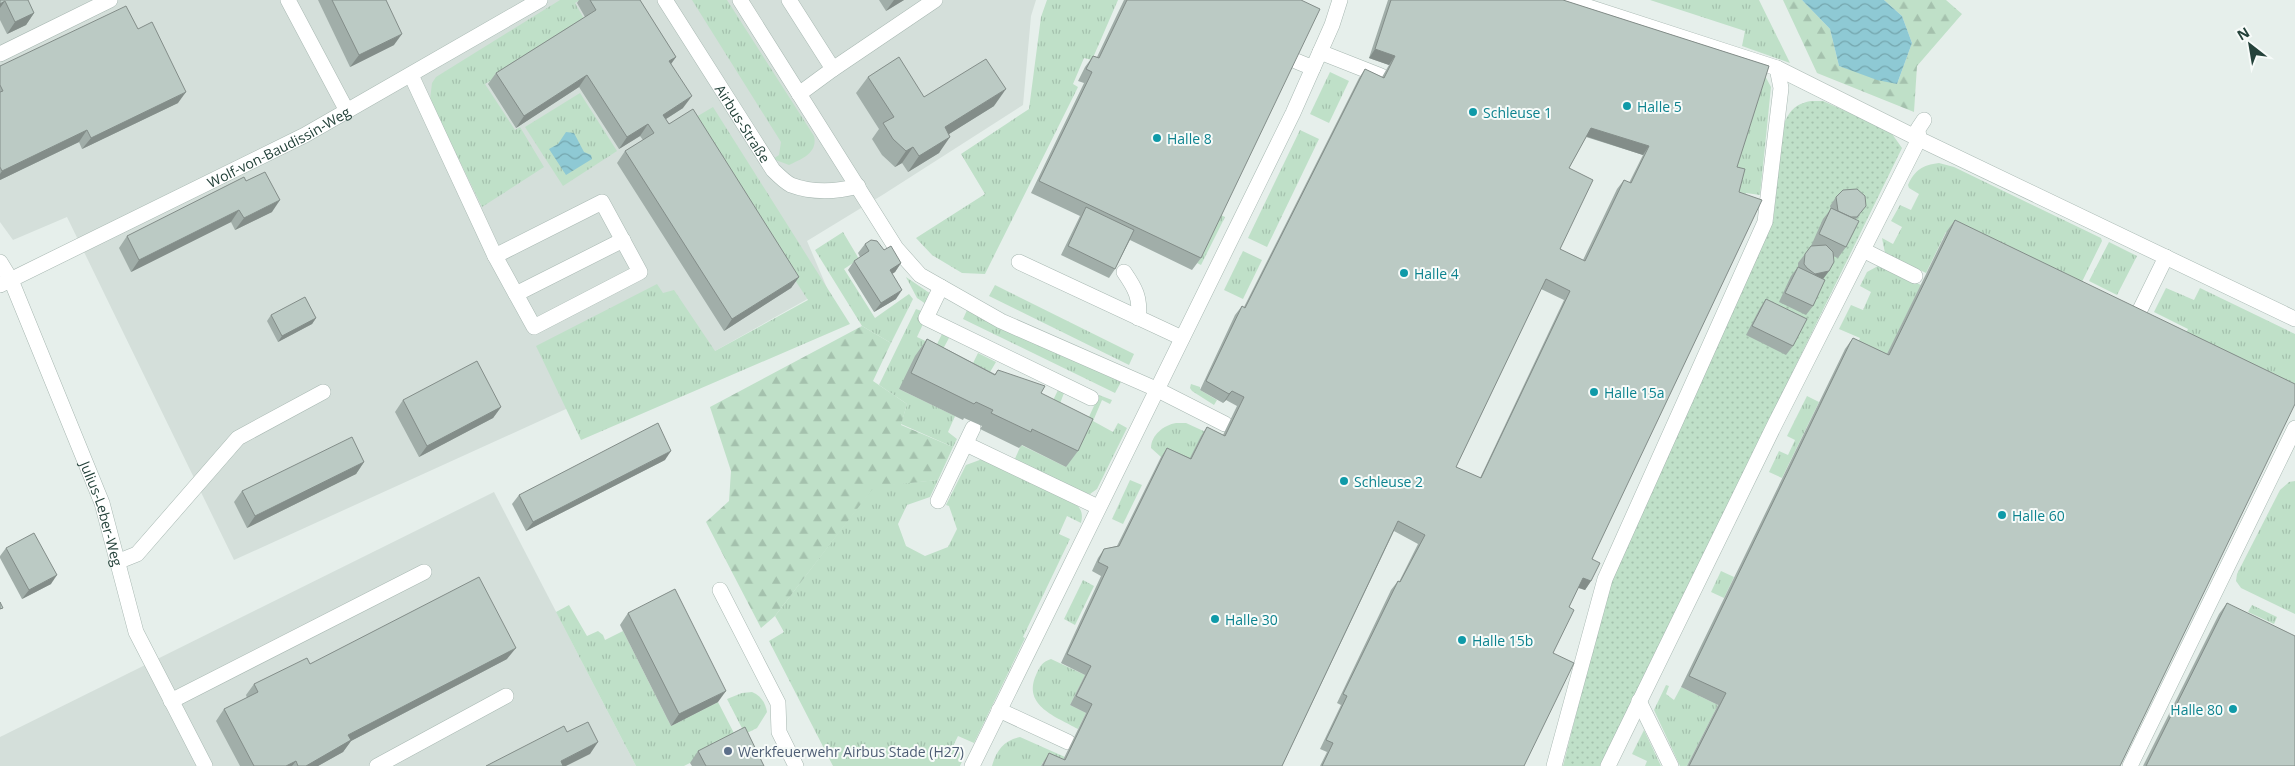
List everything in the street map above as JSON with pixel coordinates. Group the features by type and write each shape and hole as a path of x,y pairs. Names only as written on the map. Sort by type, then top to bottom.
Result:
{"street":[{"path":"0,54 110,0"},
{"path":"288,0 347,111"},
{"name":"Wolf-von-Baudissin-Weg","path":"6,282 305,135 540,0"},
{"name":"Airbus-Straße","path":"665,0 772,170 790,184 813,190 840,191 858,186"},
{"path":"740,0 904,258 920,275 1001,321 1156,389 1224,424"},
{"path":"788,0 833,70"},
{"path":"799,94 935,0"},
{"path":"972,766 1293,113 1320,52 1340,0"},
{"path":"1575,1 1777,68 1919,139 2295,319"},
{"path":"1320,52 1381,76"},
{"path":"1296,61 1313,68"},
{"path":"1554,766 1605,579 1765,222 1782,88 1777,68"},
{"path":"411,75 495,256 534,327 640,272 602,202 495,256"},
{"path":"1608,766 1919,139 1918,129 1924,120"},
{"path":"516,294 623,240"},
{"path":"1863,250 1916,276"},
{"path":"2136,318 2166,258"},
{"name":"Julius-Leber-Weg","path":"0,262 6,282 102,503 136,632 205,766"},
{"path":"1019,262 1182,338"},
{"path":"1124,272 1135,288 1140,304 1138,318"},
{"path":"941,287 926,318 1091,398"},
{"path":"117,562 137,554 238,438 323,392"},
{"path":"938,501 973,428"},
{"path":"2130,766 2289,455 2295,428"},
{"path":"966,444 1098,507"},
{"path":"171,701 424,572"},
{"path":"720,590 778,703 779,732 796,766"},
{"path":"377,766 506,696"},
{"path":"1639,702 1671,766"},
{"path":"1000,710 1068,742"}],"shaded area":[{"path":"0,0 1036,0 1031,16 1023,105 807,241 827,288 715,351 566,409 234,560 67,217 13,240 0,222"},
{"path":"494,492 636,766 0,766 0,737"}],"green space":[{"path":"560,0 580,0 575,3 586,22 485,84 515,130 520,127 544,167 482,207 430,100 432,83 436,77"},
{"path":"692,0 727,0 814,136 814,147 808,155 789,165 773,159 779,155 781,142"},
{"path":"1047,0 1118,0 1092,60 1084,58 1073,84 1078,87 985,274 962,273 932,255 916,238 985,194 961,154 1029,109 1041,17"},
{"path":"1650,0 1759,0 1790,63 1742,46 1745,31"},
{"path":"1783,0 1802,0 1830,29 1839,66 1897,84 1912,43 1902,16 1884,0 1946,0 1962,14 1917,66 1914,112 1817,73"},
{"path":"1679,47 1763,72 1771,87 1760,195 1746,193 1742,204"},
{"path":"1330,72 1349,81 1329,123 1310,114"},
{"path":"580,93 617,151 563,186 525,127"},
{"path":"1811,101 1823,101 1890,131 1902,148 1600,766 1563,766 1607,592 1773,222 1783,126 1793,109"},
{"path":"713,107 850,324 581,440 536,346 657,284 663,293 674,290 715,351 808,300 691,120"},
{"path":"1300,130 1319,139 1267,247 1248,238"},
{"path":"1939,163 1954,167 2101,238 2102,241 2076,294 1946,232 1926,273 1885,253 1882,238 1893,244 1902,227 1891,221 1900,205 1911,210 1919,194 1909,188 1908,185 1911,180 1920,169"},
{"path":"1221,215 1225,217 1201,265 1197,263"},
{"path":"843,232 859,259 844,269 875,318 909,294 913,299 891,343 862,326 815,250"},
{"path":"2109,242 2137,256 2117,295 2089,281"},
{"path":"1243,251 1262,260 1243,299 1224,290"},
{"path":"1878,266 1921,285 1881,367 1853,353 1860,338 1839,329 1851,305 1863,310 1871,292 1860,286 1867,272"},
{"path":"906,277 931,294 926,304 917,298"},
{"path":"995,285 1134,354 1129,365 989,296"},
{"path":"2166,288 2194,300 2200,288 2295,334 2295,391 2181,344 2188,329 2154,312"},
{"path":"968,308 1121,382 1115,393 963,319"},
{"path":"916,309 924,312 923,324 917,337 936,346 942,334 949,338 943,349 972,365 978,353 996,362 980,389 899,389 955,416 948,432 957,439 953,447 901,424 907,404 879,385"},
{"path":"862,326 891,343 873,381 907,404 901,425 953,447 938,480 874,487 775,616 761,628 706,522 729,501 731,471 710,407"},
{"path":"1191,384 1200,387 1200,390 1217,400 1214,405 1192,391 1190,388"},
{"path":"1058,390 1064,393 1059,406 1088,419 1099,395 1112,400 1110,404 1102,400 1093,421 1113,432 1118,423 1127,428 1097,489 1090,494 1079,492 1014,461 1021,445 1066,467 1045,417"},
{"path":"1807,396 1819,402 1782,478 1769,472 1779,451 1788,455 1795,440 1787,436"},
{"path":"1176,423 1186,423 1221,439 1185,468 1161,457 1151,448 1153,439 1159,431"},
{"path":"985,458 1076,504 1082,513 1082,518 1081,523 1067,516 1059,534 1070,539 974,743 958,736 952,748 965,755 960,766 833,766 769,641 784,632 775,616 874,486 938,480 930,497 907,505 898,524 906,546 925,556 948,547 957,529 949,506 946,505 966,465"},
{"path":"1130,480 1142,485 1123,524 1112,519"},
{"path":"2295,481 2295,614 2241,588 2236,581 2237,574 2280,490 2289,482"},
{"path":"1721,571 1734,577 1724,598 1711,592"},
{"path":"1083,580 1094,586 1075,625 1064,619"},
{"path":"569,605 587,636 598,631 605,640 623,631 671,726 718,702 737,739 684,766 636,766 556,612"},
{"path":"2252,605 2277,617 2274,624 2248,612"},
{"path":"1051,659 1085,675 1070,705 1086,713 1078,729 1044,709 1034,695 1033,686 1037,672 1043,663"},
{"path":"1666,685 1669,686 1666,694 1674,700 1681,687 1718,705 1687,766 1680,766 1654,710"},
{"path":"752,692 762,700 767,712 757,728 745,734 727,699 742,693"},
{"path":"1644,730 1661,766 1645,766 1647,761 1632,754"},
{"path":"1020,737 1065,757 1060,766 1043,762 1041,766 992,766 1002,747 1014,738"}],"water":[{"path":"1802,0 1884,0 1902,16 1912,43 1897,84 1877,80 1839,66 1830,29"},
{"path":"566,132 574,133 584,152 591,155 592,159 566,175 549,149 558,144"}],"building":[{"path":"0,0 28,0 34,13 15,22 5,1 0,4"},
{"path":"332,0 386,0 402,34 359,55"},
{"path":"590,0 640,0 676,57 669,61 692,96 663,115 669,124 693,109 799,277 732,319 625,151 654,133 648,124 627,137 587,75 524,116 496,73 596,10"},
{"name":"Halle 8","path":"1127,0 1301,0 1320,9 1201,258 1039,181 1092,72 1086,69 1093,56 1099,58"},
{"path":"1391,0 1563,0 1769,66 1737,167 1745,169 1739,192 1762,200 1592,559 1600,563 1591,581 1583,578 1569,607 1574,610 1553,653 1574,663 1524,766 1322,766 1333,743 1326,740 1347,696 1343,694 1398,581 1400,582 1425,535 1398,521 1282,766 1043,766 1049,753 1065,760 1092,704 1076,696 1091,666 1067,654 1108,567 1098,562 1104,549 1119,546 1167,448 1191,459 1207,427 1225,436 1244,397 1232,391 1229,394 1206,381 1242,306 1245,308 1365,69 1384,78 1395,56 1375,49","holes":["1591,128 1649,146 1631,183 1624,180 1585,261 1560,249 1593,180 1569,168","1546,279 1570,291 1481,478 1456,467"]},
{"path":"126,6 138,29 152,22 186,92 91,138 87,130 2,171 0,167 0,92 3,91 0,85 0,66"},
{"path":"899,57 924,97 986,59 1006,89 945,127 950,137 919,156 913,147 906,151 893,139 883,123 894,117 868,77"},
{"path":"265,172 280,200 244,218 239,210 139,260 127,236 244,177 246,181"},
{"path":"1857,189 1865,196 1866,206 1857,217 1851,217 1838,211 1836,197 1843,190"},
{"path":"1086,207 1134,230 1115,269 1068,246"},
{"path":"1831,208 1859,221 1846,247 1819,234"},
{"name":"Halle 60","path":"1955,220 2295,384 2295,404 2120,766 1689,766 1726,693 1689,676 1850,343 1853,338 1889,355"},
{"path":"871,240 877,241 884,250 891,246 901,263 890,270 902,290 881,303 854,261 869,251 865,244"},
{"path":"1826,245 1833,252 1834,262 1829,271 1815,274 1804,264 1805,254 1811,246"},
{"path":"1798,267 1825,280 1813,306 1785,293"},
{"path":"305,297 316,318 282,336 271,315"},
{"path":"1766,299 1807,319 1793,346 1752,326"},
{"path":"927,339 995,375 998,370 1045,386 1041,393 1093,419 1078,451 1032,429 1031,432 991,413 993,410 976,402 974,404 911,373"},
{"path":"477,361 501,407 427,446 403,400"},
{"path":"658,423 671,451 533,522 519,495"},
{"path":"352,437 364,462 255,516 242,491"},
{"path":"34,533 57,575 29,590 6,548"},
{"path":"479,577 516,648 348,735 351,740 306,766 298,766 296,761 286,766 254,766 224,709 258,692 254,684 307,658 310,664"},
{"path":"675,589 726,691 679,714 628,613"},
{"name":"Halle 80","path":"2227,603 2295,636 2295,766 2146,766"},
{"path":"588,722 598,742 561,761 563,766 486,766 564,726 567,732"},
{"path":"745,727 764,766 706,766 698,751"}],"place":[{"name":"Halle 5","path":"1627,106"},
{"name":"Schleuse 1","path":"1473,112"},
{"name":"Halle 8","path":"1157,138"},
{"name":"Halle 4","path":"1404,273"},
{"name":"Halle 15a","path":"1594,392"},
{"name":"Schleuse 2","path":"1344,481"},
{"name":"Halle 60","path":"2002,515"},
{"name":"Halle 30","path":"1215,619"},
{"name":"Halle 15b","path":"1462,640"},
{"name":"Halle 80","path":"2233,709"},
{"name":"Werkfeuerwehr Airbus Stade (H27)","path":"728,751"}]}
